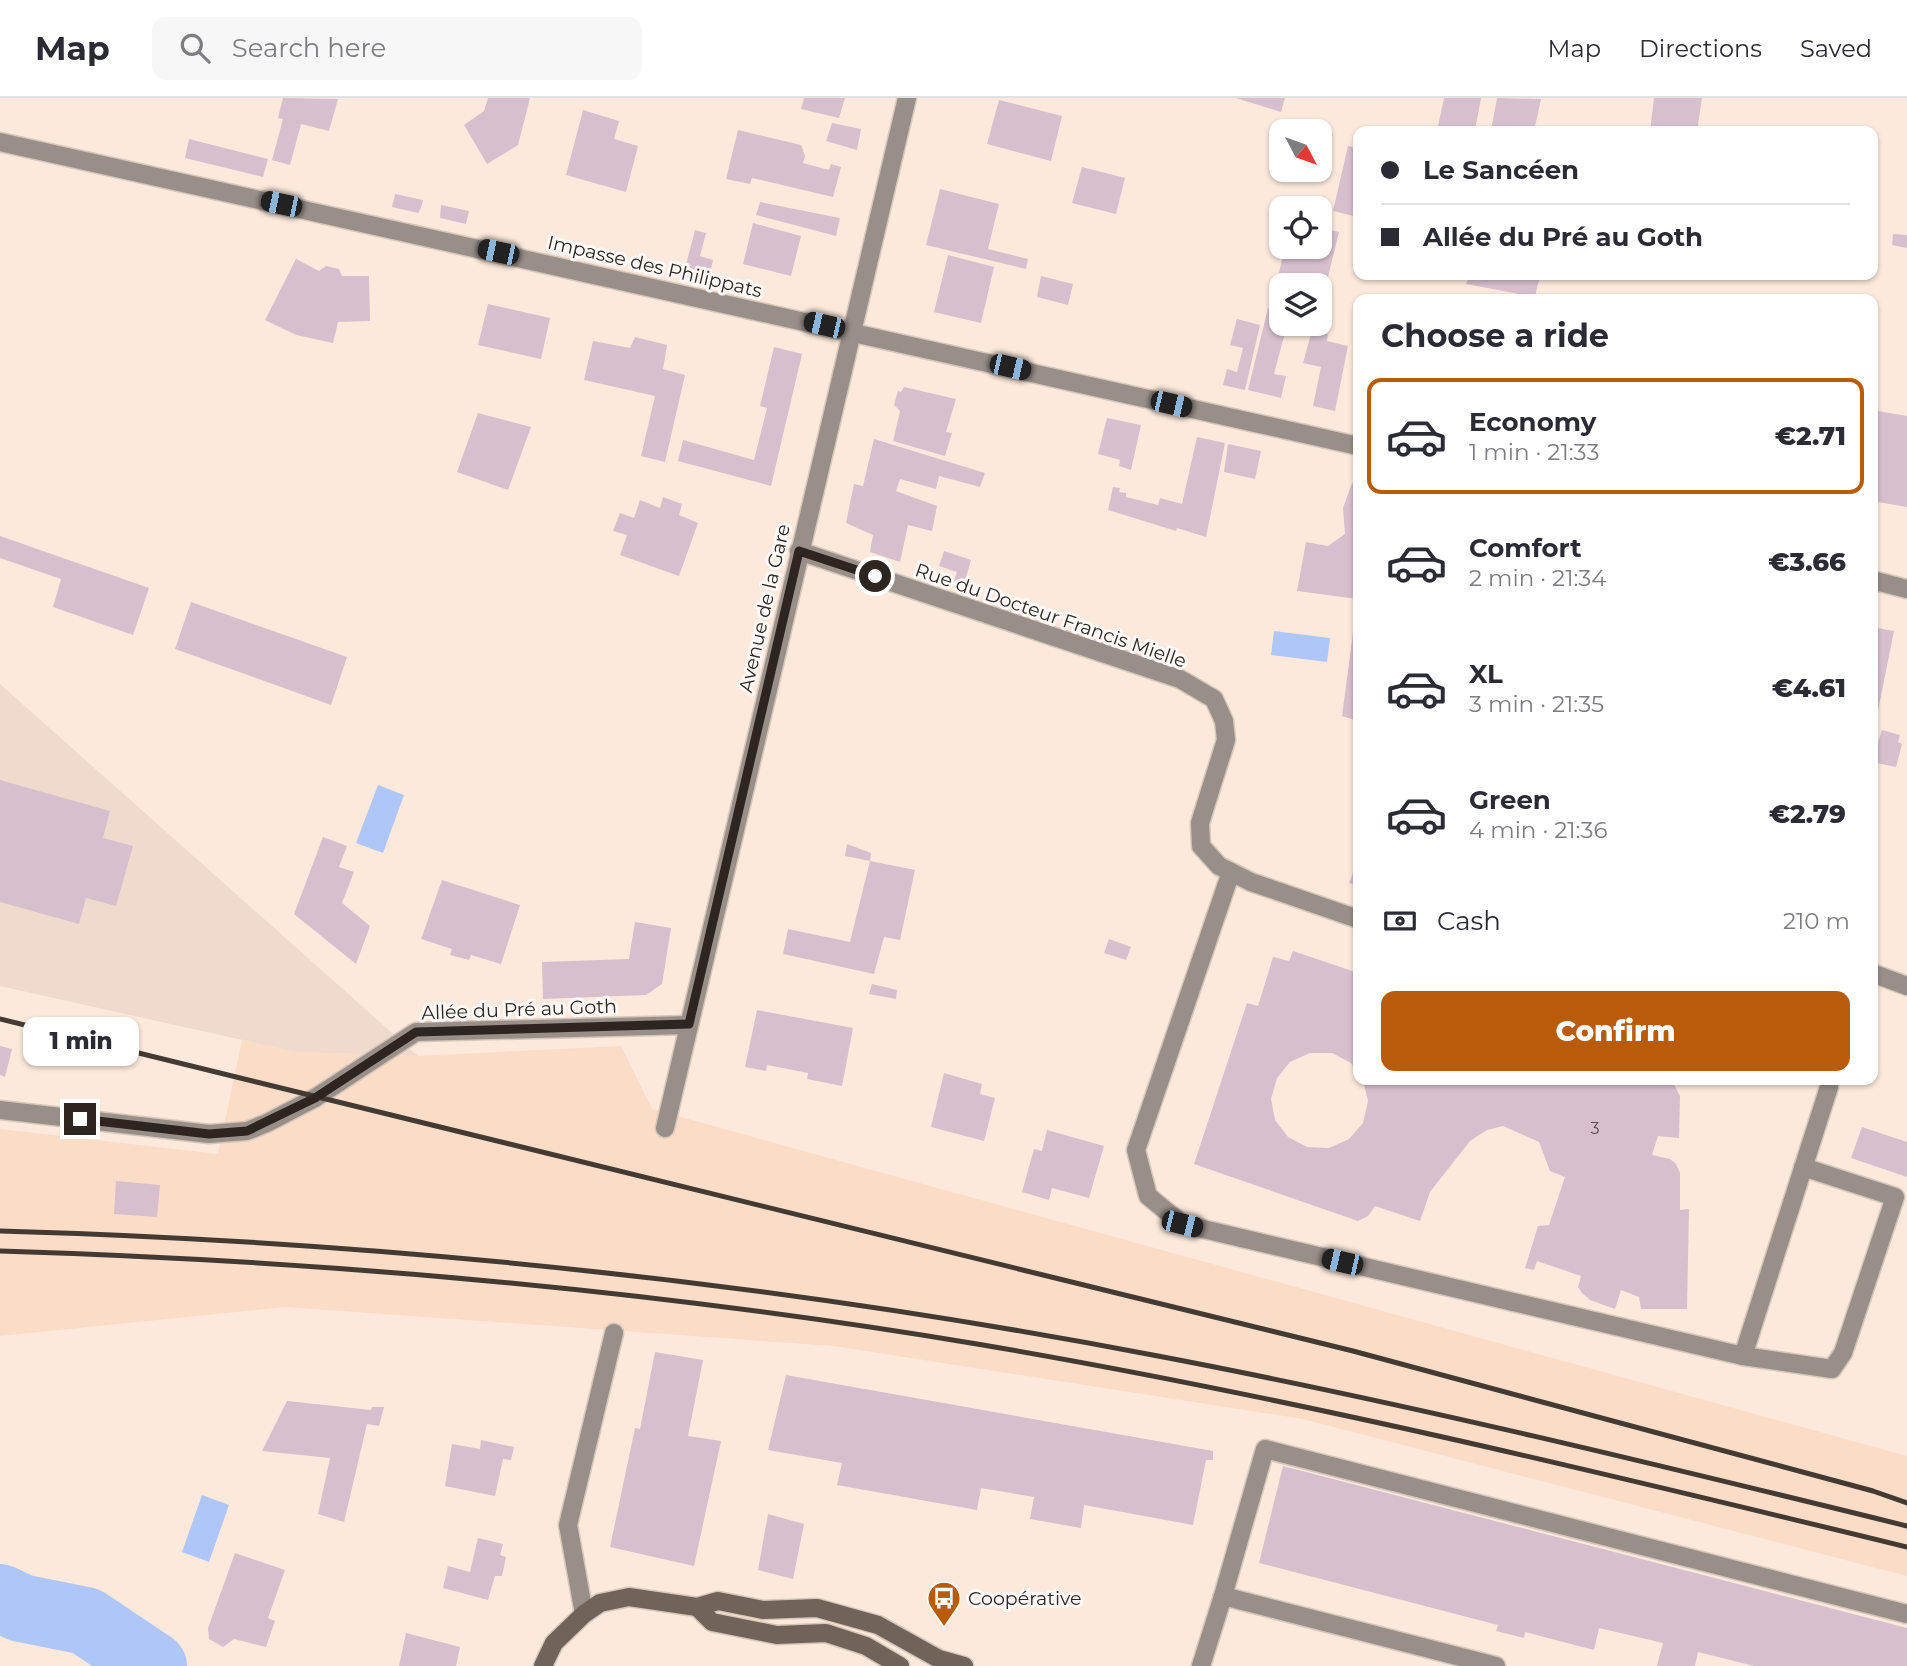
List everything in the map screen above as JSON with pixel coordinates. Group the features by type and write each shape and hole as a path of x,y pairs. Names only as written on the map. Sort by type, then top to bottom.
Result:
{"street":[{"name":"Avenue de la Gare","path":"665,1128 849,331 907,98"},
{"name":"Impasse des Philippats","path":"0,142 1353,445"},
{"name":"Rue du Docteur Francis Mielle","path":"799,551 1180,679 1214,699 1224,721 1226,740 1200,823 1201,846 1219,866 1251,882 1353,917"},
{"path":"1878,582 1907,589"},
{"path":"1231,872 1136,1150 1148,1196 1182,1224 1743,1356 1832,1369 1843,1353 1895,1197 1803,1167"},
{"path":"1878,976 1907,986"},
{"name":"Allée du Pré au Goth","path":"0,1110 198,1133 232,1133 267,1124 315,1098 416,1032 689,1024"},
{"path":"1743,1356 1829,1087"},
{"path":"584,1614 568,1525 614,1333"},
{"path":"1201,1666 1265,1449 1907,1614"},
{"path":"1223,1596 1496,1666"},
{"path":"543,1666 554,1643 584,1614 600,1603 629,1597 697,1607 718,1601 763,1610 817,1608 878,1625 939,1659 964,1666"},
{"path":"697,1607 712,1622 777,1635 826,1633 866,1646 900,1666"}],"shaded area":[{"path":"0,684 418,1056 296,1052 0,986"},
{"path":"242,1040 296,1052 418,1056 621,1046 652,1109 1907,1456 1907,1576 1303,1419 834,1346 285,1307 0,1336 0,1129 218,1154"}],"water":[{"path":"1274,631 1330,638 1327,662 1271,655"},
{"path":"378,785 404,795 383,853 356,843"},
{"path":"202,1495 229,1505 209,1562 182,1552"}],"building":[{"path":"283,98 338,99 329,131 301,124 290,165 272,160 283,119 278,118"},
{"path":"488,98 530,98 518,145 487,164 464,125 484,111"},
{"path":"804,98 845,98 839,118 801,109"},
{"path":"1236,98 1285,98 1281,112"},
{"path":"1444,98 1481,98 1476,126 1438,126"},
{"path":"1497,98 1541,99 1535,126 1492,126"},
{"path":"1654,98 1702,98 1698,126 1651,126"},
{"path":"999,100 1062,116 1051,161 987,144"},
{"path":"583,110 619,121 614,139 638,146 626,192 566,175"},
{"path":"832,123 861,129 857,150 826,141"},
{"path":"738,130 801,145 805,156 803,163 829,170 831,164 841,167 833,197 752,178 750,184 726,179"},
{"path":"189,139 268,159 263,177 185,158"},
{"path":"1348,146 1353,147 1353,216 1333,211"},
{"path":"1082,167 1125,178 1116,214 1072,203"},
{"path":"940,189 999,204 988,249 1028,259 1026,269 926,245"},
{"path":"395,194 423,200 418,213 392,207"},
{"path":"760,202 840,218 836,236 756,215"},
{"path":"441,205 469,211 466,224 440,218"},
{"path":"753,223 801,236 791,276 743,264"},
{"path":"695,230 706,233 700,256 713,260 708,282 683,276"},
{"path":"1332,230 1339,232 1329,273 1279,273 1282,259 1332,259"},
{"path":"1893,234 1907,235 1907,248 1892,245"},
{"path":"948,255 994,267 981,323 934,312"},
{"path":"296,259 319,271 326,266 339,269 342,276 369,276 370,321 338,322 333,343 296,335 265,320"},
{"path":"1041,276 1073,284 1068,305 1037,297"},
{"path":"1467,280 1539,280 1536,294 1519,294 1466,284"},
{"path":"488,304 550,318 541,359 478,345"},
{"path":"1269,308 1269,336 1284,336 1274,374 1286,376 1281,398 1248,390"},
{"path":"1237,319 1260,325 1245,390 1223,385 1227,369 1237,372 1243,348 1230,345"},
{"path":"1310,336 1328,336 1327,341 1348,346 1335,411 1313,406 1321,367 1303,363"},
{"path":"635,337 667,345 663,369 685,375 665,462 641,456 655,396 584,380 593,341 630,348"},
{"path":"774,347 802,354 771,486 678,461 683,440 754,460 767,408 760,406"},
{"path":"904,387 956,399 946,432 952,433 945,456 893,441 900,411 894,405 898,391 901,392"},
{"path":"1878,411 1907,416 1907,507 1878,502"},
{"path":"478,413 531,427 508,490 457,472"},
{"path":"1107,418 1141,425 1131,470 1119,466 1120,460 1098,454"},
{"path":"1197,437 1225,443 1206,537 1177,528 1176,531 1108,510 1113,487 1120,488 1119,492 1126,493 1126,497 1158,505 1160,498 1182,504"},
{"path":"874,439 985,473 980,487 939,476 936,489 900,479 896,491 937,506 932,531 908,525 900,562 870,552 873,535 846,523 854,484 863,486"},
{"path":"1228,444 1261,451 1255,479 1224,472"},
{"path":"1353,483 1353,598 1297,591 1306,542 1328,546 1345,534 1343,508"},
{"path":"663,497 682,504 679,515 698,523 679,576 620,555 627,535 613,531 620,513 634,518 640,500 660,508"},
{"path":"0,536 149,588 133,635 53,607 61,579 0,558"},
{"path":"944,551 971,560 964,584 954,581 957,572 939,566"},
{"path":"191,602 347,657 331,705 175,649"},
{"path":"1878,628 1894,631 1878,711"},
{"path":"1353,632 1353,719 1342,716"},
{"path":"1882,730 1900,735 1898,742 1902,744 1896,767 1878,763 1878,743"},
{"path":"0,780 110,811 103,838 133,846 116,906 86,898 79,924 0,902"},
{"path":"323,837 347,846 339,867 354,872 342,903 370,926 356,964 294,914"},
{"path":"847,844 871,853 870,861 845,856"},
{"path":"870,861 915,870 900,940 884,937 874,974 783,954 788,929 850,942"},
{"path":"442,880 520,905 501,964 471,955 469,960 450,955 452,949 421,939"},
{"path":"635,922 671,928 662,984 646,995 543,999 542,962 629,959"},
{"path":"1109,939 1131,947 1126,960 1104,953"},
{"path":"1293,951 1353,971 1353,1066 1332,1053 1310,1053 1290,1062 1277,1078 1271,1099 1275,1120 1288,1137 1307,1147 1329,1148 1349,1139 1363,1123 1368,1101 1364,1085 1674,1085 1680,1096 1679,1138 1658,1136 1652,1155 1670,1159 1676,1164 1680,1173 1680,1210 1689,1209 1687,1309 1641,1309 1639,1297 1621,1290 1615,1309 1590,1300 1582,1293 1578,1287 1581,1276 1537,1261 1534,1270 1525,1268 1538,1226 1549,1225 1565,1177 1550,1171 1539,1142 1503,1126 1487,1130 1470,1141 1430,1192 1420,1221 1375,1206 1368,1216 1358,1221 1194,1164 1247,1003 1258,1006 1273,957 1289,961"},
{"path":"872,984 897,990 896,999 869,994"},
{"path":"757,1010 853,1028 842,1086 807,1079 808,1073 767,1065 766,1071 745,1067"},
{"path":"0,1046 12,1049 5,1077 0,1075"},
{"path":"944,1073 982,1084 980,1094 995,1098 984,1141 931,1127"},
{"path":"1862,1127 1907,1142 1907,1177 1851,1158"},
{"path":"1047,1130 1104,1146 1089,1198 1052,1188 1049,1200 1022,1192 1034,1149 1042,1151"},
{"path":"116,1181 160,1185 157,1217 114,1214"},
{"path":"655,1352 703,1360 688,1436 721,1441 694,1566 610,1547 635,1428 640,1429"},
{"path":"786,1375 1213,1451 1213,1460 1206,1460 1193,1525 1084,1505 1081,1528 1030,1519 1034,1497 981,1488 977,1510 837,1485 842,1463 768,1450"},
{"path":"287,1401 371,1410 372,1407 384,1407 379,1426 367,1424 344,1522 318,1514 330,1458 262,1451"},
{"path":"481,1440 514,1447 511,1460 503,1459 495,1496 445,1486 452,1444 480,1449"},
{"path":"1283,1466 1907,1628 1907,1666 1754,1666 1698,1652 1695,1666 1657,1666 1663,1643 1599,1628 1594,1650 1525,1632 1524,1638 1496,1631 1498,1625 1259,1563"},
{"path":"768,1514 804,1524 793,1579 758,1570"},
{"path":"478,1538 503,1544 500,1555 506,1557 502,1576 495,1576 488,1600 443,1588 448,1566 470,1572"},
{"path":"235,1553 285,1570 268,1618 275,1621 266,1647 234,1639 223,1647 209,1639 208,1628"},
{"path":"406,1633 460,1647 456,1666 399,1666"}],"waterway":[{"path":"0,1598 21,1608 86,1621 153,1666"}],"railway":[{"path":"0,1019 1353,1351 1873,1491 1907,1503"},
{"path":"0,1231 291,1245 436,1256 582,1270 871,1307 1158,1356 1346,1394 1907,1526"},
{"path":"0,1251 245,1262 490,1281 612,1293 856,1325 1094,1365 1328,1412 1907,1547"}],"place":[{"name":"Coopérative","path":"944,1628"}],"route":[{"path":"80,1119 209,1134 247,1131 267,1124 315,1098 416,1032 689,1024 799,551 875,576"}]}
